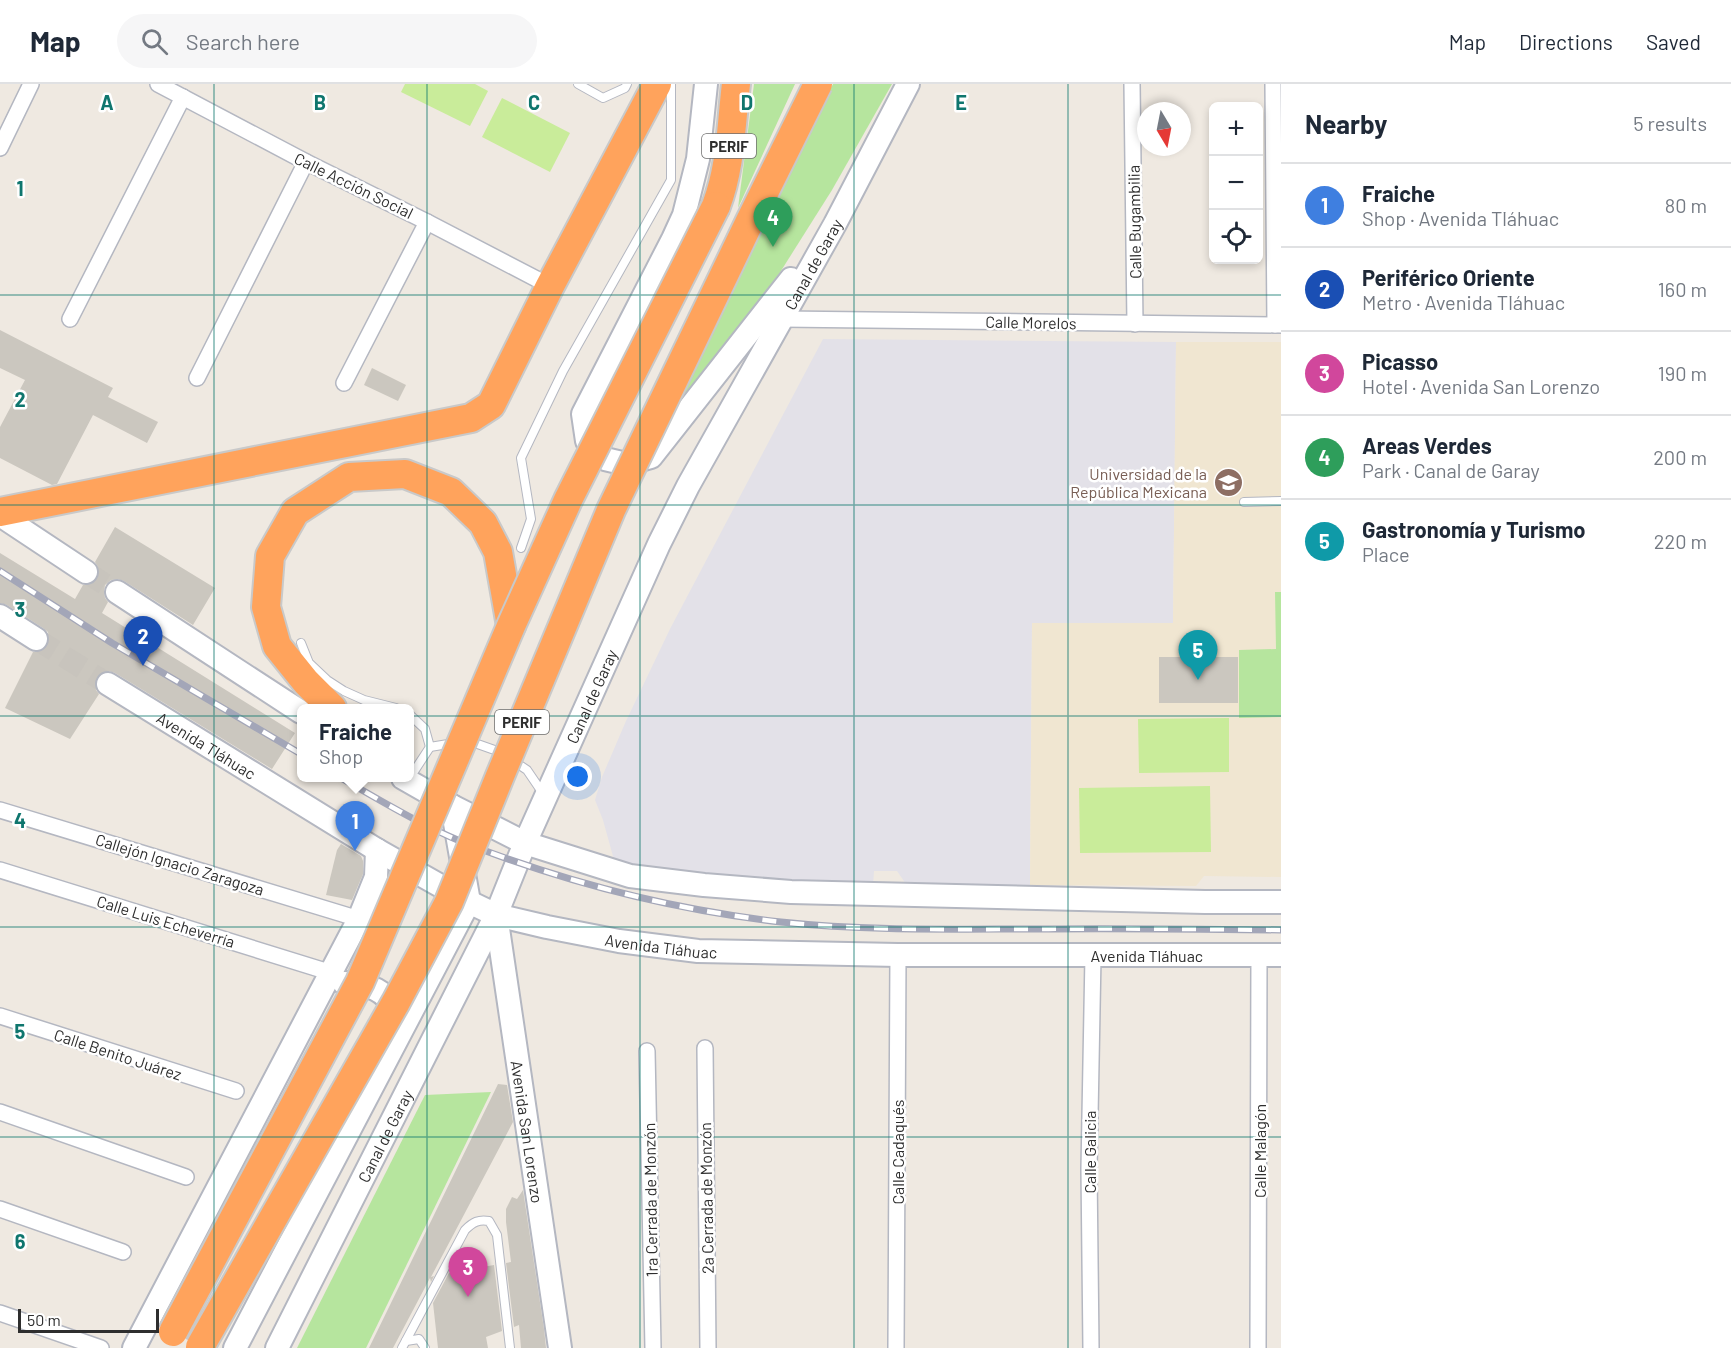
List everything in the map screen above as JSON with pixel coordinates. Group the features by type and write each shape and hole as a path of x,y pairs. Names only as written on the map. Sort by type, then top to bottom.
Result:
{"highway":[{"path":"0,514 471,418 491,405 550,286 657,84"},
{"name":"PERIF","path":"169,1340 360,982 511,626 568,500 716,206 724,186 736,84"},
{"name":"PERIF","path":"200,1347 391,1012 449,902 611,510 818,84"},
{"path":"328,704 306,682 277,646 266,607 270,556 295,512 349,477 405,474 451,492 483,523 498,552 511,626"}],"main road":[{"path":"706,84 698,159 684,215 583,414 587,441 605,459 626,464 651,457 835,224"},
{"name":"Canal de Garay","path":"277,1348 496,915 525,843 659,544 688,486 835,224 908,84"},
{"path":"0,514 86,572"},
{"path":"117,592 297,709"},
{"path":"0,616 36,639"},
{"name":"Avenida Tláhuac","path":"108,684 377,850 469,902 496,915 547,927 619,941 698,951 897,956 1270,955"},
{"path":"410,782 525,843 630,876 769,890 1169,902 1281,902"},
{"path":"236,1348 469,902 452,806"},
{"path":"134,1348 359,919 376,877 377,850"},
{"name":"Avenida San Lorenzo","path":"496,915 560,1348"},
{"path":"327,982 333,984 355,982 367,985 390,1001 396,1019 398,1037"}],"street":[{"path":"0,148 31,84"},
{"name":"Calle Acción Social","path":"158,84 550,286"},
{"name":"Calle Bugambilia","path":"1132,84 1135,324"},
{"path":"1273,84 1278,325"},
{"path":"70,319 183,97"},
{"path":"197,378 306,162"},
{"path":"344,383 427,222"},
{"name":"Calle Morelos","path":"782,319 1278,325"},
{"name":"Callejón Ignacio Zaragoza","path":"0,810 359,919"},
{"name":"Calle Luis Echeverría","path":"0,870 327,982"},
{"name":"Calle Malagón","path":"1258,1348 1270,955"},
{"name":"Calle Cadaqués","path":"896,1348 897,956"},
{"name":"Calle Galicia","path":"1091,1348 1089,1169 1093,956"},
{"name":"Calle Benito Juárez","path":"0,1016 236,1091"},
{"name":"2a Cerrada de Monzón","path":"705,1048 708,1348"},
{"name":"1ra Cerrada de Monzón","path":"647,1051 653,1348"},
{"path":"0,1112 186,1178"},
{"path":"0,1209 123,1252"},
{"path":"0,1313 101,1348"}],"lane":[{"path":"579,84 603,98 626,87 627,84"},
{"path":"521,548 531,519 521,458 562,371 672,180 671,84"},
{"path":"1244,502 1281,501"},
{"path":"301,643 309,663 327,680 344,691 380,704"},
{"path":"414,719 425,729 430,747"},
{"path":"414,767 430,747 468,741 500,751 527,770 545,798"},
{"path":"404,1345 465,1230 472,1223 482,1220 489,1221 497,1235 510,1348"},
{"path":"404,1345 419,1339 425,1348"}],"shaded area":[{"path":"823,339 1176,342 1173,623 1032,623 1030,885 906,884 897,871 874,871 873,886 753,884 663,872 614,860 595,800 602,777 670,629"},
{"name":"Universidad de la República Mexicana","path":"1176,342 1281,342 1281,877 1204,876 1196,886 1030,885 1032,623 1173,623"}],"green space":[{"path":"405,84 475,84 488,91 470,126 401,92"},
{"path":"754,84 795,84 738,208"},
{"path":"833,84 892,84 832,190 779,274 663,424 762,220"},
{"path":"502,98 570,133 550,172 482,137"},
{"path":"1275,592 1281,592 1281,717 1239,718 1239,650 1276,649"},
{"path":"1229,718 1229,772 1139,773 1138,719"},
{"path":"1210,786 1211,852 1080,853 1079,788"},
{"path":"491,1092 366,1348 297,1348 425,1095"}],"building":[{"path":"0,330 113,388 108,397 158,422 147,443 93,415 57,484 52,485 0,458 0,427 25,380 0,368"},
{"path":"372,368 406,385 398,401 364,385"},
{"path":"115,527 215,588 193,625 118,579 111,580 105,585 105,598 108,602 102,613 295,733 272,769 109,671 101,672 96,677 96,690 99,694 70,739 5,708 33,652 43,651 48,646 49,639 48,632 43,628 0,603 0,553 75,599 83,585 91,584 98,579 99,572 95,562"},
{"path":"1159,657 1238,657 1238,703 1159,703"},
{"path":"341,844 361,856 363,861 363,874 352,900 326,895 337,850"},
{"path":"498,1084 507,1085 513,1122 431,1277 434,1276 431,1282 430,1278 393,1348 369,1348"},
{"path":"523,1190 546,1348 521,1348 519,1325 514,1327 506,1263 511,1262 506,1209 512,1197 517,1199"},
{"path":"494,1265 502,1331 486,1337 488,1348 438,1348 433,1303 449,1273"}],"tunnel":[{"path":"86,572 117,592"},
{"path":"36,639 108,684"}],"railway":[{"path":"0,571 112,643 297,752"},
{"path":"348,782 441,832 475,847 549,873 664,903 742,917 813,925 877,928 1281,930"}],"place":[{"name":"Areas Verdes","path":"773,247"},
{"name":"Universidad de la República Mexicana","path":"1228,482"},
{"name":"Periférico Oriente","path":"143,666"},
{"name":"Gastronomía y Turismo","path":"1198,680"},
{"name":"Fraiche","path":"355,851"},
{"name":"Picasso","path":"468,1297"}]}
